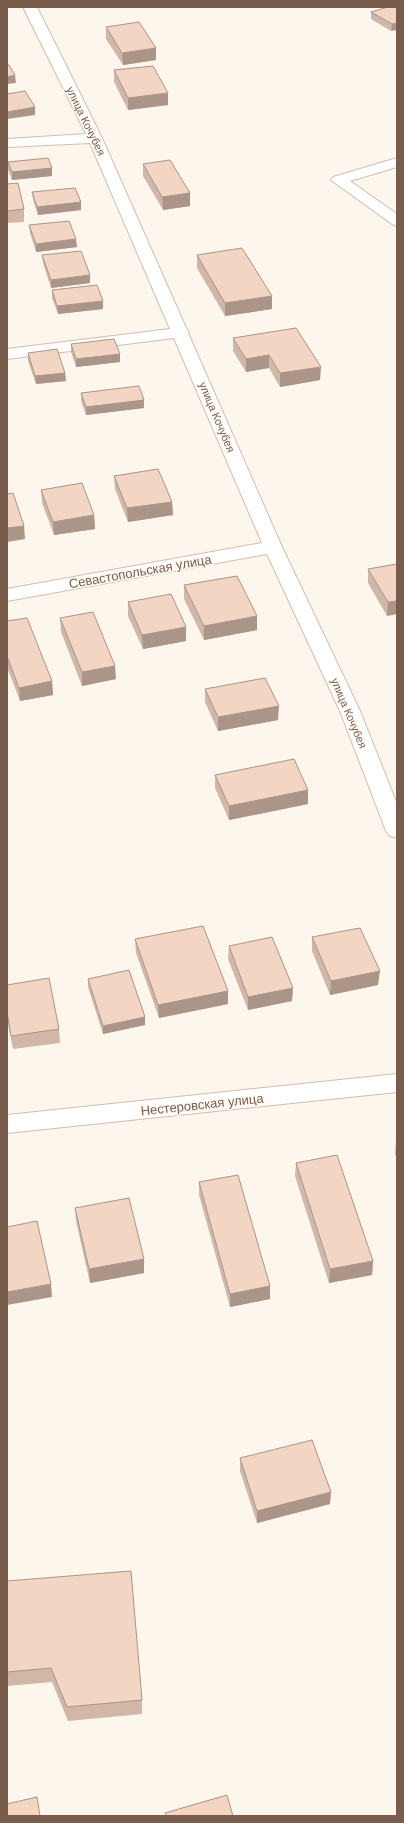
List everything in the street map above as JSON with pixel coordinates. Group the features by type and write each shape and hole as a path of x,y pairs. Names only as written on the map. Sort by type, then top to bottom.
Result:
{"street":[{"name":"улица Кочубея","path":"30,7 95,138 181,332 273,547 350,711 397,831"},
{"path":"7,143 95,138"},
{"path":"397,162 338,180 397,221"},
{"path":"7,354 181,332"},
{"name":"Севастопольская улица","path":"7,594 273,547"},
{"name":"Нестеровская улица","path":"7,1124 397,1083"}],"building":[{"path":"388,7 397,7 397,23 392,24 371,12"},
{"path":"139,22 156,48 122,53 106,27"},
{"path":"7,65 9,65 15,75 7,77"},
{"path":"153,66 168,93 128,98 114,70"},
{"path":"25,91 35,107 7,112 7,94"},
{"path":"48,158 52,168 12,172 8,162"},
{"path":"170,160 190,193 162,197 143,164"},
{"path":"18,183 24,209 7,211 7,184"},
{"path":"75,188 81,202 37,207 32,192"},
{"path":"69,221 76,239 36,244 29,225"},
{"path":"242,248 272,296 225,303 197,255"},
{"path":"81,251 90,275 51,280 42,255"},
{"path":"97,285 103,301 57,306 52,290"},
{"path":"296,328 321,367 280,373 269,355 246,359 233,338"},
{"path":"114,339 120,354 76,359 71,344"},
{"path":"57,349 65,373 35,376 28,353"},
{"path":"139,386 144,400 86,407 81,393"},
{"path":"158,469 172,502 127,508 114,476"},
{"path":"82,483 94,515 53,522 41,490"},
{"path":"13,493 24,526 7,528 7,494"},
{"path":"397,564 397,601 388,602 368,569"},
{"path":"237,576 257,616 204,626 184,585"},
{"path":"171,594 186,627 142,635 128,602"},
{"path":"93,612 115,666 82,672 60,618"},
{"path":"27,618 52,681 19,688 7,656 7,621"},
{"path":"265,678 279,706 218,717 205,689"},
{"path":"294,759 308,790 229,806 215,775"},
{"path":"203,926 228,991 158,1005 135,939"},
{"path":"360,928 380,971 331,981 312,937"},
{"path":"272,937 293,988 248,997 229,946"},
{"path":"129,970 145,1017 103,1026 88,979"},
{"path":"49,978 59,1029 11,1036 7,1012 7,985"},
{"path":"337,1155 373,1261 330,1269 296,1163"},
{"path":"238,1175 270,1286 230,1294 199,1182"},
{"path":"129,1198 144,1259 89,1269 75,1208"},
{"path":"37,1221 51,1284 7,1292 7,1227"},
{"path":"312,1440 331,1492 257,1511 240,1458"},
{"path":"131,1571 142,1700 67,1707 51,1668 7,1672 7,1581"},
{"path":"227,1795 233,1816 166,1816 165,1813"},
{"path":"37,1797 40,1816 7,1816 7,1804"}]}
